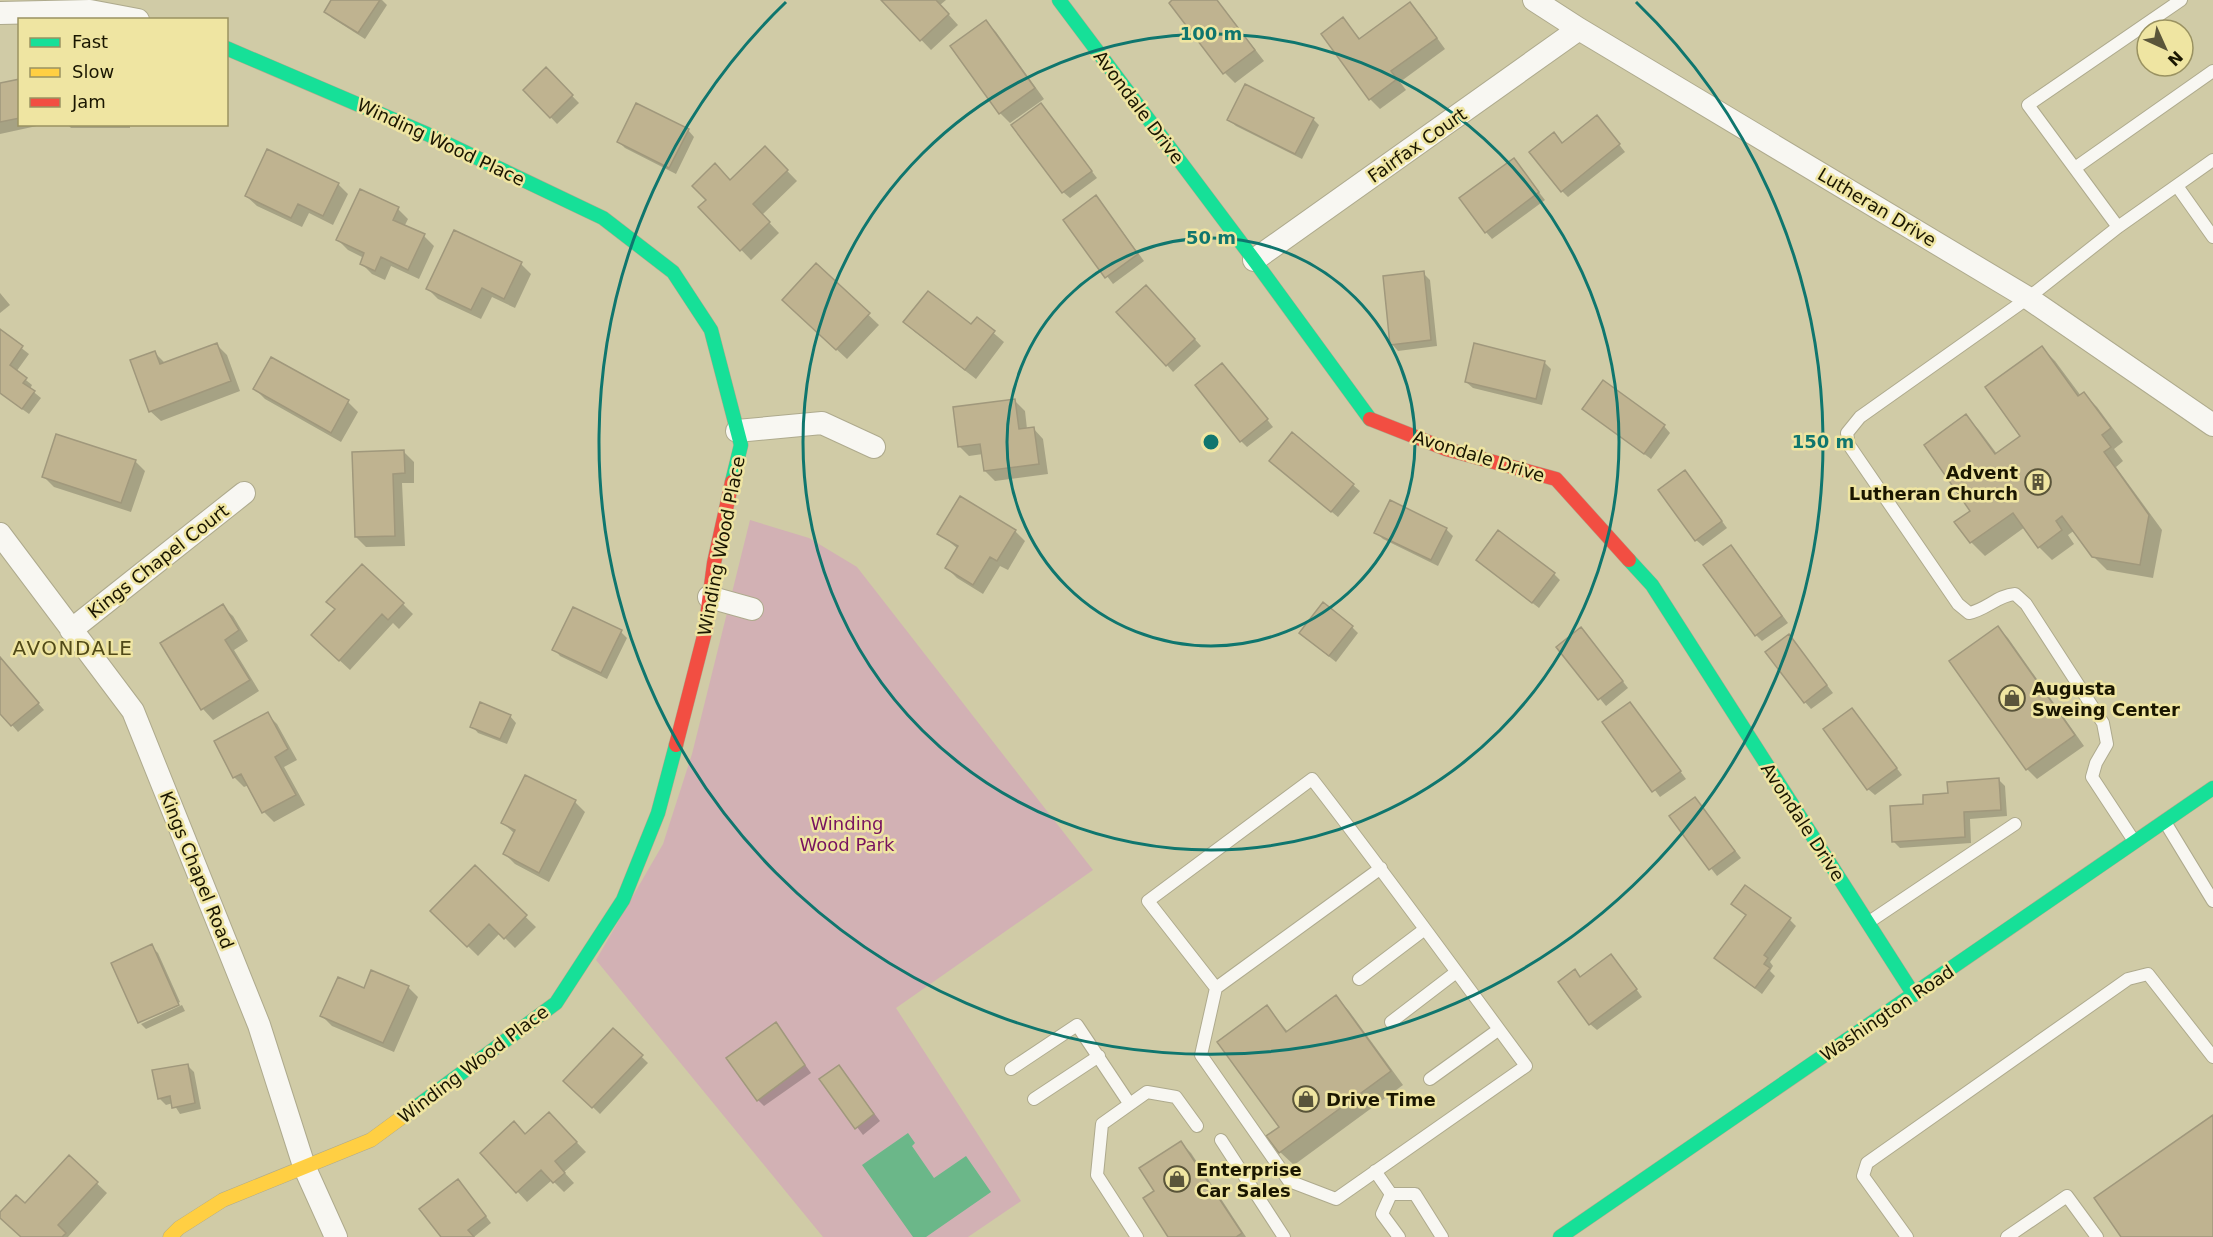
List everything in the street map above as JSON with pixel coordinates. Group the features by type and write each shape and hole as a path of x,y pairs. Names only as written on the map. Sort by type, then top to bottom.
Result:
{"street":[{"name":"Avondale Drive","path":"1059,0 1254,260 1371,421 1446,449 1556,479 1652,585 1914,995"},
{"name":"Lutheran Drive","path":"1534,0 2028,298 2213,425"},
{"path":"0,14 90,11 127,18"},
{"name":"Fairfax Court","path":"1254,260 1579,29"},
{"name":"Winding Wood Place","path":"170,1237 179,1228 222,1200 371,1140 556,1003 624,900 658,813 705,632 714,563 741,445 711,330 673,272 603,218 427,134 228,49"},
{"path":"737,431 822,423 874,447"},
{"name":"Kings Chapel Court","path":"71,630 244,493"},
{"name":"Kings Chapel Road","path":"0,534 133,711 259,1025 304,1166 336,1237"},
{"path":"709,597 752,609"},
{"name":"Washington Road","path":"1560,1237 1579,1232 1914,995 2213,788"}],"lane":[{"path":"2118,227 2028,105 2181,0"},
{"path":"2074,168 2213,71"},
{"path":"2135,842 2092,777 2096,763 2107,744 2103,723 2026,604 2015,594 2005,595 1981,611 1969,614 1958,604 1849,445 1847,433 1860,417 2028,298 2118,227 2213,160"},
{"path":"2177,186 2213,237"},
{"path":"1216,988 1148,901 1312,779 1381,868 1455,973 1526,1066 1336,1199 1289,1180 1201,1055 1216,988 1381,868"},
{"path":"2164,822 2213,901"},
{"path":"1868,923 2015,824"},
{"path":"1359,979 1425,929"},
{"path":"1391,1022 1455,973"},
{"path":"1907,1237 1863,1176 1866,1163 2128,979 2148,974 2213,1057"},
{"path":"1011,1069 1077,1025 1129,1102"},
{"path":"1430,1079 1498,1030"},
{"path":"1034,1099 1099,1056"},
{"path":"1137,1237 1097,1175 1102,1124 1129,1102 1147,1092 1176,1096 1197,1126"},
{"path":"1221,1140 1284,1237"},
{"path":"1375,1172 1391,1194"},
{"path":"1391,1194 1382,1214 1399,1237"},
{"path":"1391,1194 1415,1194 1442,1237"},
{"path":"2007,1237 2067,1196 2097,1237"}],"green space":[{"name":"Winding Wood Park","path":"750,520 809,538 857,567 1093,870 896,1008 1021,1201 968,1237 823,1237 596,960 663,844 692,754"}],"shaded area":[{"path":"908,1133 915,1143 912,1146 934,1178 966,1156 991,1192 926,1237 913,1237 862,1165"}],"building":[{"path":"331,0 380,0 358,33 324,12"},
{"path":"881,0 936,0 949,14 920,41"},
{"path":"1172,0 1217,0 1255,50 1223,74 1169,3"},
{"path":"1410,2 1437,38 1391,71 1397,79 1369,100 1321,34 1343,17 1359,39"},
{"path":"986,20 1035,88 999,114 950,46"},
{"path":"546,67 573,95 550,118 523,90"},
{"path":"18,79 18,118 0,122 0,83"},
{"path":"1245,84 1314,118 1295,154 1227,120"},
{"path":"636,103 689,129 669,168 617,142"},
{"path":"1041,103 1092,171 1062,193 1011,125"},
{"path":"1597,115 1620,144 1561,192 1529,152 1554,132 1562,143"},
{"path":"765,146 788,170 753,204 770,222 740,251 698,207 706,200 692,186 715,163 730,180"},
{"path":"267,149 339,183 323,216 298,204 291,218 245,196"},
{"path":"1514,158 1539,192 1485,233 1459,198"},
{"path":"360,189 399,207 393,220 425,234 408,270 381,257 375,271 360,264 364,253 336,240"},
{"path":"1096,195 1138,254 1105,278 1063,220"},
{"path":"454,230 522,262 504,299 482,288 471,310 426,289"},
{"path":"816,263 870,313 836,350 782,300"},
{"path":"1424,271 1431,340 1390,345 1383,276"},
{"path":"1146,285 1195,339 1166,366 1116,312"},
{"path":"928,291 971,324 977,317 995,331 965,370 903,322"},
{"path":"0,329 23,346 10,365 27,378 23,383 35,391 22,409 0,393"},
{"path":"217,343 231,381 149,412 130,360 155,351 160,364"},
{"path":"1474,343 1545,361 1536,399 1465,382"},
{"name":"Advent Lutheran Church","path":"2042,346 2078,396 2084,392 2111,428 2102,435 2111,447 2104,452 2149,515 2140,565 2092,557 2062,516 2056,521 2062,530 2038,548 2013,513 1970,543 1954,522 1970,511 1924,445 1966,414 1995,454 2020,436 1985,387"},
{"path":"271,357 349,400 331,433 253,389"},
{"path":"1222,363 1268,419 1240,442 1195,385"},
{"path":"1603,380 1665,425 1644,454 1582,409"},
{"path":"1015,399 1019,429 1034,427 1039,464 984,471 980,444 958,447 953,407"},
{"path":"1292,432 1354,484 1331,512 1269,461"},
{"path":"56,434 136,460 121,503 42,477"},
{"path":"404,450 405,473 393,474 395,536 355,537 352,452"},
{"path":"1685,470 1722,521 1695,541 1658,490"},
{"path":"960,496 1016,530 997,561 990,557 973,585 945,568 958,546 937,534"},
{"path":"1390,500 1447,528 1431,560 1374,533"},
{"path":"1498,530 1555,573 1532,603 1476,560"},
{"path":"1731,545 1782,616 1755,636 1703,565"},
{"path":"362,564 404,603 388,620 382,614 339,661 311,635 335,609 326,602"},
{"path":"1323,602 1353,626 1329,656 1299,633"},
{"path":"223,604 239,630 225,640 250,680 201,710 160,643"},
{"path":"573,607 622,630 601,673 552,650"},
{"name":"Augusta Sweing Center","path":"1998,626 2075,735 2026,770 1949,661"},
{"path":"1581,627 1623,681 1598,700 1556,647"},
{"path":"1789,634 1827,685 1804,703 1765,652"},
{"path":"0,657 39,703 11,726 0,714"},
{"path":"480,702 511,715 500,739 470,727"},
{"path":"1630,702 1681,771 1652,792 1602,722"},
{"path":"1852,708 1897,768 1867,790 1823,729"},
{"path":"268,712 288,749 275,757 296,795 262,813 241,774 233,778 214,741"},
{"path":"525,775 576,800 539,873 503,854 515,830 501,823"},
{"path":"1999,778 2001,810 1964,812 1965,837 1892,842 1890,806 1923,804 1923,795 1948,793 1947,782"},
{"path":"1695,797 1735,851 1709,870 1669,816"},
{"path":"475,865 527,915 504,939 489,924 467,947 430,911"},
{"path":"1745,885 1791,918 1764,955 1768,958 1764,964 1770,968 1755,988 1714,958 1746,915 1731,904"},
{"path":"152,944 179,1005 138,1023 111,963"},
{"path":"1611,954 1637,989 1589,1025 1558,982 1575,969 1580,977"},
{"path":"371,970 409,986 383,1043 320,1016 338,977 364,988"},
{"name":"Drive Time","path":"1336,995 1391,1071 1279,1153 1266,1136 1279,1127 1217,1042 1267,1005 1286,1032"},
{"path":"776,1022 805,1065 757,1101 726,1058"},
{"path":"613,1028 643,1055 592,1108 563,1081"},
{"path":"188,1064 195,1103 172,1108 170,1096 158,1099 152,1070"},
{"path":"839,1065 874,1114 855,1129 819,1079"},
{"path":"549,1112 577,1142 555,1161 565,1173 553,1183 541,1170 516,1193 480,1153 514,1121 525,1134"},
{"path":"2213,1115 2213,1237 2121,1237 2094,1198"},
{"name":"Enterprise Car Sales","path":"1181,1141 1242,1233 1236,1237 1168,1237 1143,1198 1154,1191 1139,1168"},
{"path":"69,1155 98,1182 58,1225 66,1233 62,1237 21,1237 0,1218 0,1212 16,1195 25,1203"},
{"path":"458,1179 486,1216 468,1230 474,1237 441,1237 419,1209"}],"traffic: fast":[{"path":"1059,0 1370,419"},
{"path":"228,49 427,134 603,218 673,272 711,330 741,445 732,482"},
{"path":"1629,560 1652,585 1914,995"},
{"path":"405,1115 556,1003 623,900 658,813 676,745"},
{"path":"1560,1237 2213,788"}],"traffic: slow":[{"path":"170,1237 179,1228 223,1200 371,1140 405,1115"}],"traffic: jam":[{"path":"1370,419 1446,449 1556,479 1629,560"},
{"path":"676,745 705,632 714,563 732,482"}],"place":[{"name":"Advent Lutheran Church","path":"2038,482"},
{"name":"Augusta Sweing Center","path":"2012,698"},
{"name":"Drive Time","path":"1306,1099"},
{"name":"Enterprise Car Sales","path":"1177,1179"}],"district":[{"name":"AVONDALE","path":"73,648"}]}
